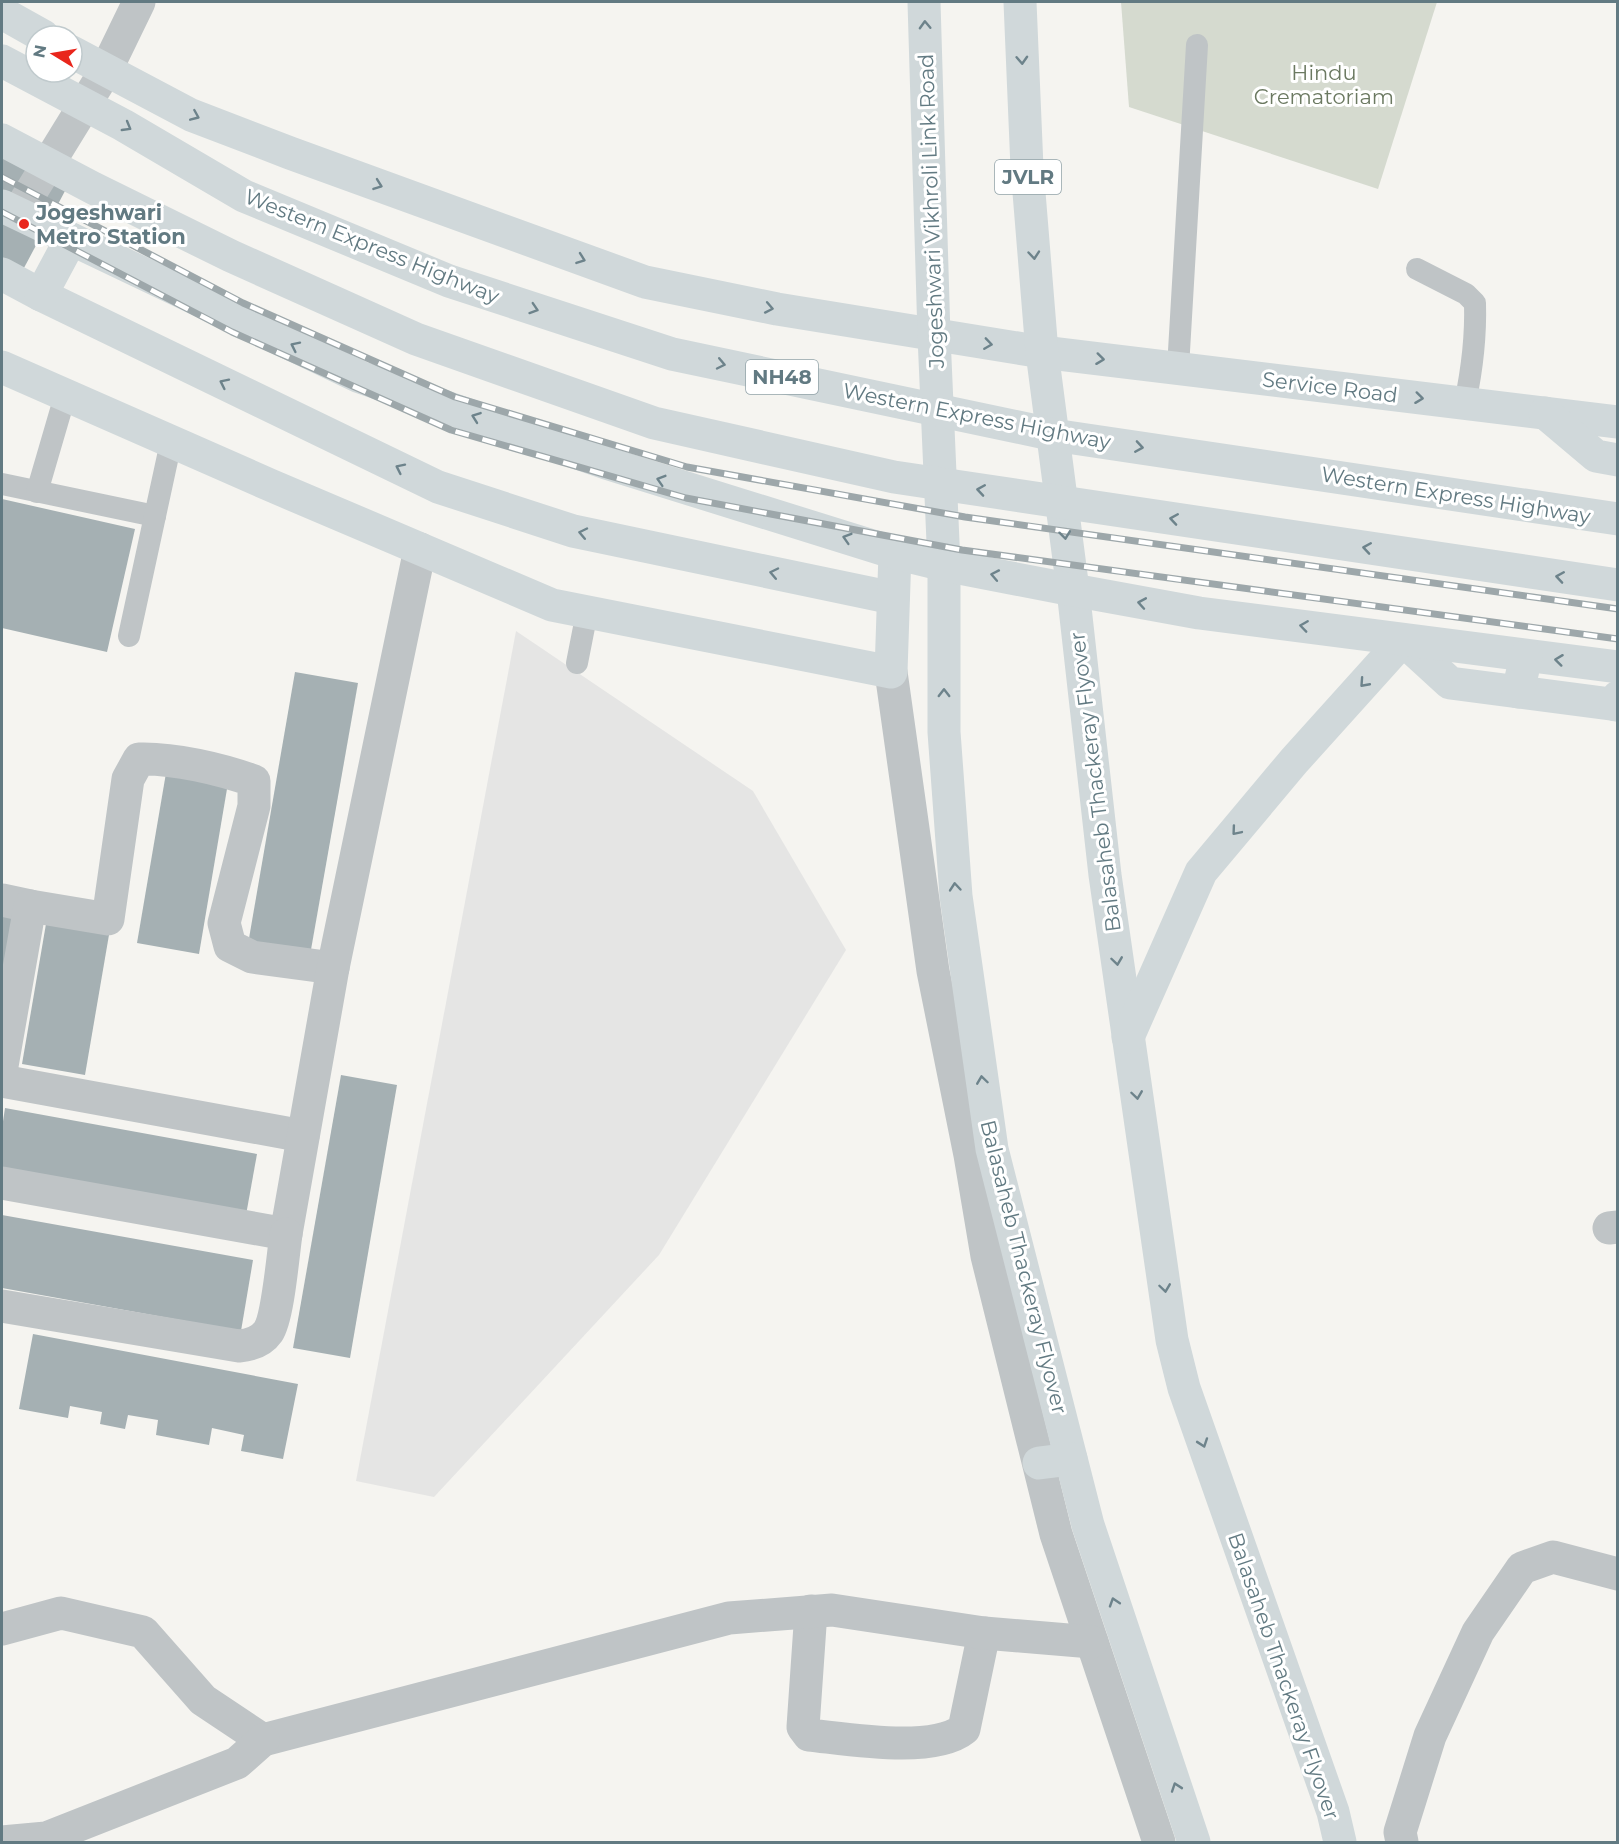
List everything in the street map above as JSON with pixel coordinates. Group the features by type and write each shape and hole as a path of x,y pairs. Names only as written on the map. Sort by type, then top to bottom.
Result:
{"main road":[{"name":"Jogeshwari Vikhroli Link Road","path":"924,2 934,336 944,565"},
{"name":"JVLR","path":"1020,2 1028,168 1042,352 1073,590"},
{"path":"2,13 24,25"},
{"name":"Service Road","path":"84,58 191,115 645,282 777,309 1042,352 1617,422"},
{"name":"Western Express Highway","path":"2,61 123,125 244,196 449,281 672,354 1060,436 1617,519"},
{"path":"2,140 231,256 416,339 654,423 894,477 1617,585"},
{"path":"10,209 360,377 606,463 895,553 944,565 1199,613 1617,667"},
{"path":"40,295 71,239"},
{"path":"2,274 40,295 438,487 573,531 893,598"},
{"path":"2,367 552,605 891,672 895,553"},
{"path":"1545,413 1596,456 1617,460"},
{"name":"Balasaheb Thackeray Flyover","path":"944,565 944,732 956,896 992,1149 1088,1525 1194,1842"},
{"name":"Balasaheb Thackeray Flyover","path":"1073,590 1105,875 1172,1340 1184,1388 1333,1812 1340,1842"},
{"path":"1403,640 1450,683 1617,702"},
{"path":"1128,1037 1200,872 1294,761 1403,640"},
{"path":"1518,692 1526,656"},
{"path":"1039,1463 1071,1459"}],"street":[{"path":"10,209 106,70 140,2"},
{"path":"2,1306 239,1346 252,1345 268,1332 274,1315 333,968 420,549"},
{"path":"891,672 933,971 970,1155 987,1256 1056,1534 1159,1842"},
{"path":"2,1066 16,903 108,919 128,779 139,759 153,758 228,772 254,781 254,806 225,923 230,946 252,957 333,968"},
{"path":"2,1081 303,1136"},
{"path":"2,1184 286,1234"},
{"path":"1402,1842 1400,1832 1430,1736 1478,1632 1522,1568 1553,1557 1617,1574"},
{"path":"2,1842 46,1838 237,1763 263,1740 729,1618 832,1610 984,1633 1092,1642"},
{"path":"812,1611 803,1727 809,1735 900,1744 956,1736 964,1729 984,1633"},
{"path":"2,1629 61,1613 143,1632 203,1700 263,1740"}],"lane":[{"path":"1178,368 1197,45"},
{"path":"1417,269 1466,294 1474,303 1476,327 1474,353 1465,403"},
{"path":"37,492 65,396"},
{"path":"129,636 171,442"},
{"path":"2,484 155,516"},
{"path":"577,663 587,612"}],"shaded area":[{"path":"516,631 753,791 846,950 659,1255 434,1497 356,1481"}],"green space":[{"name":"Hindu Crematoriam","path":"1121,2 1437,2 1378,189 1129,107"}],"building":[{"name":"Jogeshwari Metro Station","path":"2,137 73,176 17,281 2,273"},
{"path":"2,499 135,529 107,652 2,628"},
{"path":"295,672 358,683 309,961 247,950"},
{"path":"166,773 228,783 199,954 137,943"},
{"path":"2,910 13,912 3,972 2,972"},
{"path":"47,918 110,929 85,1075 22,1064"},
{"path":"341,1075 397,1085 350,1358 293,1348"},
{"path":"5,1108 257,1154 246,1215 2,1170 2,1128"},
{"path":"2,1215 253,1260 241,1331 2,1288"},
{"path":"33,1334 298,1384 283,1459 241,1451 244,1435 212,1428 209,1445 156,1435 158,1420 128,1415 125,1429 100,1424 102,1412 70,1406 68,1418 19,1409"}],"railway":[{"path":"2,177 243,303 455,397 687,467 965,517 1618,609"},
{"path":"2,212 232,332 451,430 686,498 962,550 1618,639"}],"place":[{"name":"Jogeshwari Metro Station","path":"24,224"}]}
